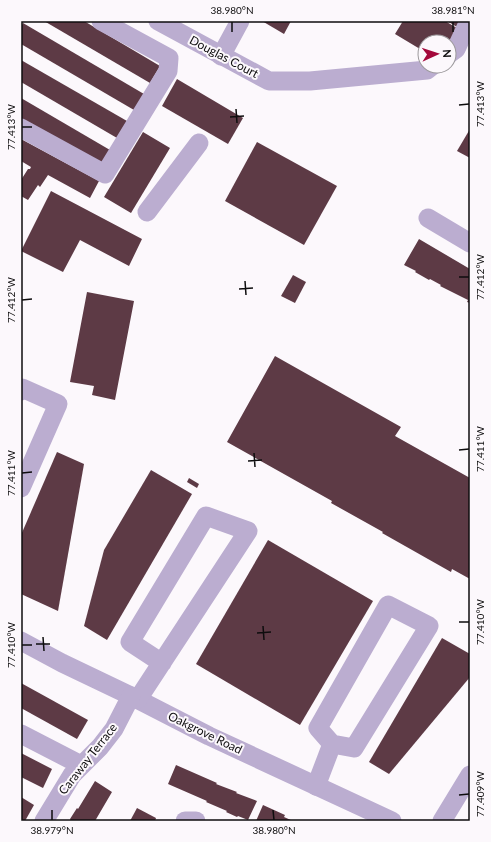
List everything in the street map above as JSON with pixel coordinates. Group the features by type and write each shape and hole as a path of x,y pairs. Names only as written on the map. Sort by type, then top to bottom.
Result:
{"street":[{"name":"Douglas Court","path":"158,21 269,82 326,80 417,71"},
{"path":"221,56 240,21"},
{"path":"457,47 468,21"},
{"path":"21,128 105,174 168,71 169,58 109,23"},
{"path":"147,212 199,143"},
{"path":"428,218 469,240"},
{"path":"21,391 22,388 58,404 21,488"},
{"name":"Caraway Terrace","path":"44,821 72,775 100,747 114,729 134,697 162,663 248,531 206,516 130,642 162,663"},
{"path":"388,606 429,626 354,748 332,744 318,728 388,606"},
{"name":"Oakgrove Road","path":"21,641 209,736 392,821"},
{"path":"21,734 81,765"},
{"path":"316,786 332,744"},
{"path":"442,821 470,775"},
{"path":"184,821 196,821"}],"building":[{"path":"44,21 84,21 160,66 150,83"},
{"path":"262,21 291,21 284,34"},
{"path":"403,21 445,21 457,28 454,34 417,34 417,47 395,34"},
{"path":"447,21 459,21 457,27"},
{"path":"23,23 144,94 134,110 21,44 21,27"},
{"path":"21,60 127,121 117,138 21,82"},
{"path":"177,79 243,118 228,144 162,106"},
{"path":"21,98 110,150 101,167 21,120"},
{"path":"470,129 470,158 457,151"},
{"path":"143,132 170,148 131,213 104,197"},
{"path":"21,139 99,181 90,198 48,175 40,187 38,185 28,200 21,196 21,180 31,167 21,161"},
{"path":"257,142 337,186 304,245 225,201"},
{"path":"51,191 142,239 129,266 80,240 63,272 21,251"},
{"path":"419,239 470,269 470,303 467,302 468,300 404,265"},
{"path":"293,275 306,282 295,303 281,296"},
{"path":"87,292 134,301 115,400 92,395 94,386 70,382"},
{"path":"275,356 401,427 395,436 470,478 470,579 452,569 451,572 331,503 332,501 227,442"},
{"path":"57,452 84,464 58,611 21,594 21,535"},
{"path":"151,470 192,494 107,640 84,626 104,550"},
{"path":"189,478 199,484 197,488 187,482"},
{"path":"268,540 373,601 300,725 196,664"},
{"path":"442,638 470,654 470,677 389,774 369,762"},
{"path":"21,683 88,720 77,739 21,708"},
{"path":"21,753 52,769 43,788 21,777"},
{"path":"176,765 237,792 236,793 257,801 248,820 238,816 237,817 206,802 207,801 168,784"},
{"path":"95,781 112,792 95,821 71,821 70,819"},
{"path":"21,797 34,805 25,821 21,821"},
{"path":"263,805 285,815 284,817 293,821 256,821"},
{"path":"137,808 156,818 155,821 130,821"}]}
